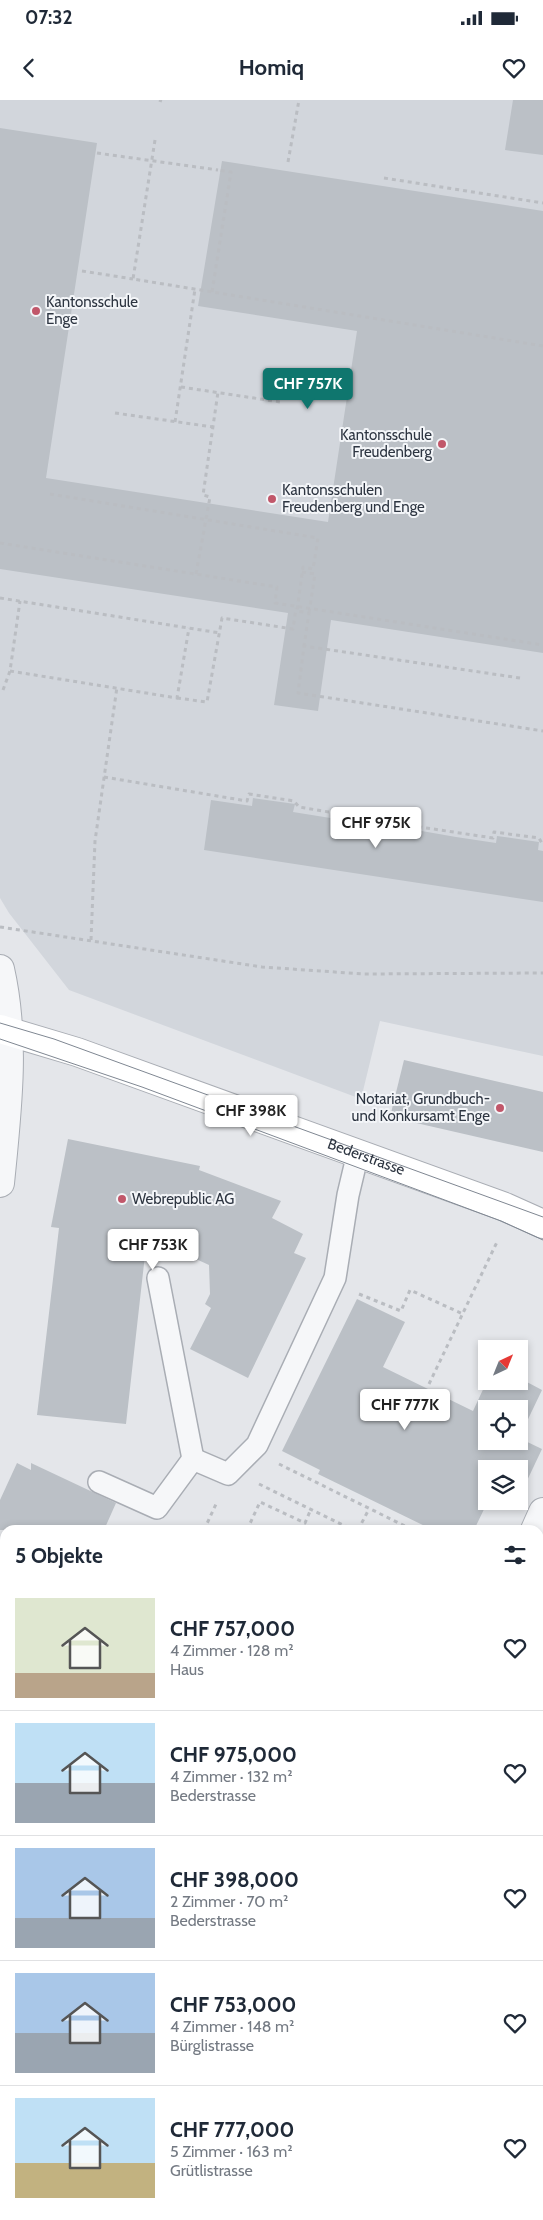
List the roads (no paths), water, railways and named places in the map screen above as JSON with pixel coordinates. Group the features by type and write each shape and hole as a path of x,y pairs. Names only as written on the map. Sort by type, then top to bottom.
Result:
{"main road":[{"name":"Bederstrasse","path":"4,1030 77,1052 358,1153 505,1207 543,1224"},
{"name":"Bederstrasse","path":"505,1207 543,1210"}],"street":[{"path":"0,969 4,984 4,1030 8,1096 0,1183"},
{"path":"537,1525 543,1512"}],"lane":[{"path":"194,1459 228,1474 257,1445 335,1278 348,1195 358,1153"},
{"path":"100,1482 157,1508 194,1459 158,1278"}],"tram line":[{"path":"0,1023 54,1039 543,1217"},
{"path":"0,1039 142,1087 501,1221 543,1240"}],"place":[{"name":"Kantonsschule Enge","path":"36,311"},
{"name":"Kantonsschule Freudenberg","path":"442,444"},
{"name":"Kantonsschulen Freudenberg und Enge","path":"272,499"},
{"name":"Notariat, Grundbuch- und Konkursamt Enge","path":"500,1108"},
{"name":"Webrepublic AG","path":"122,1199"}]}
